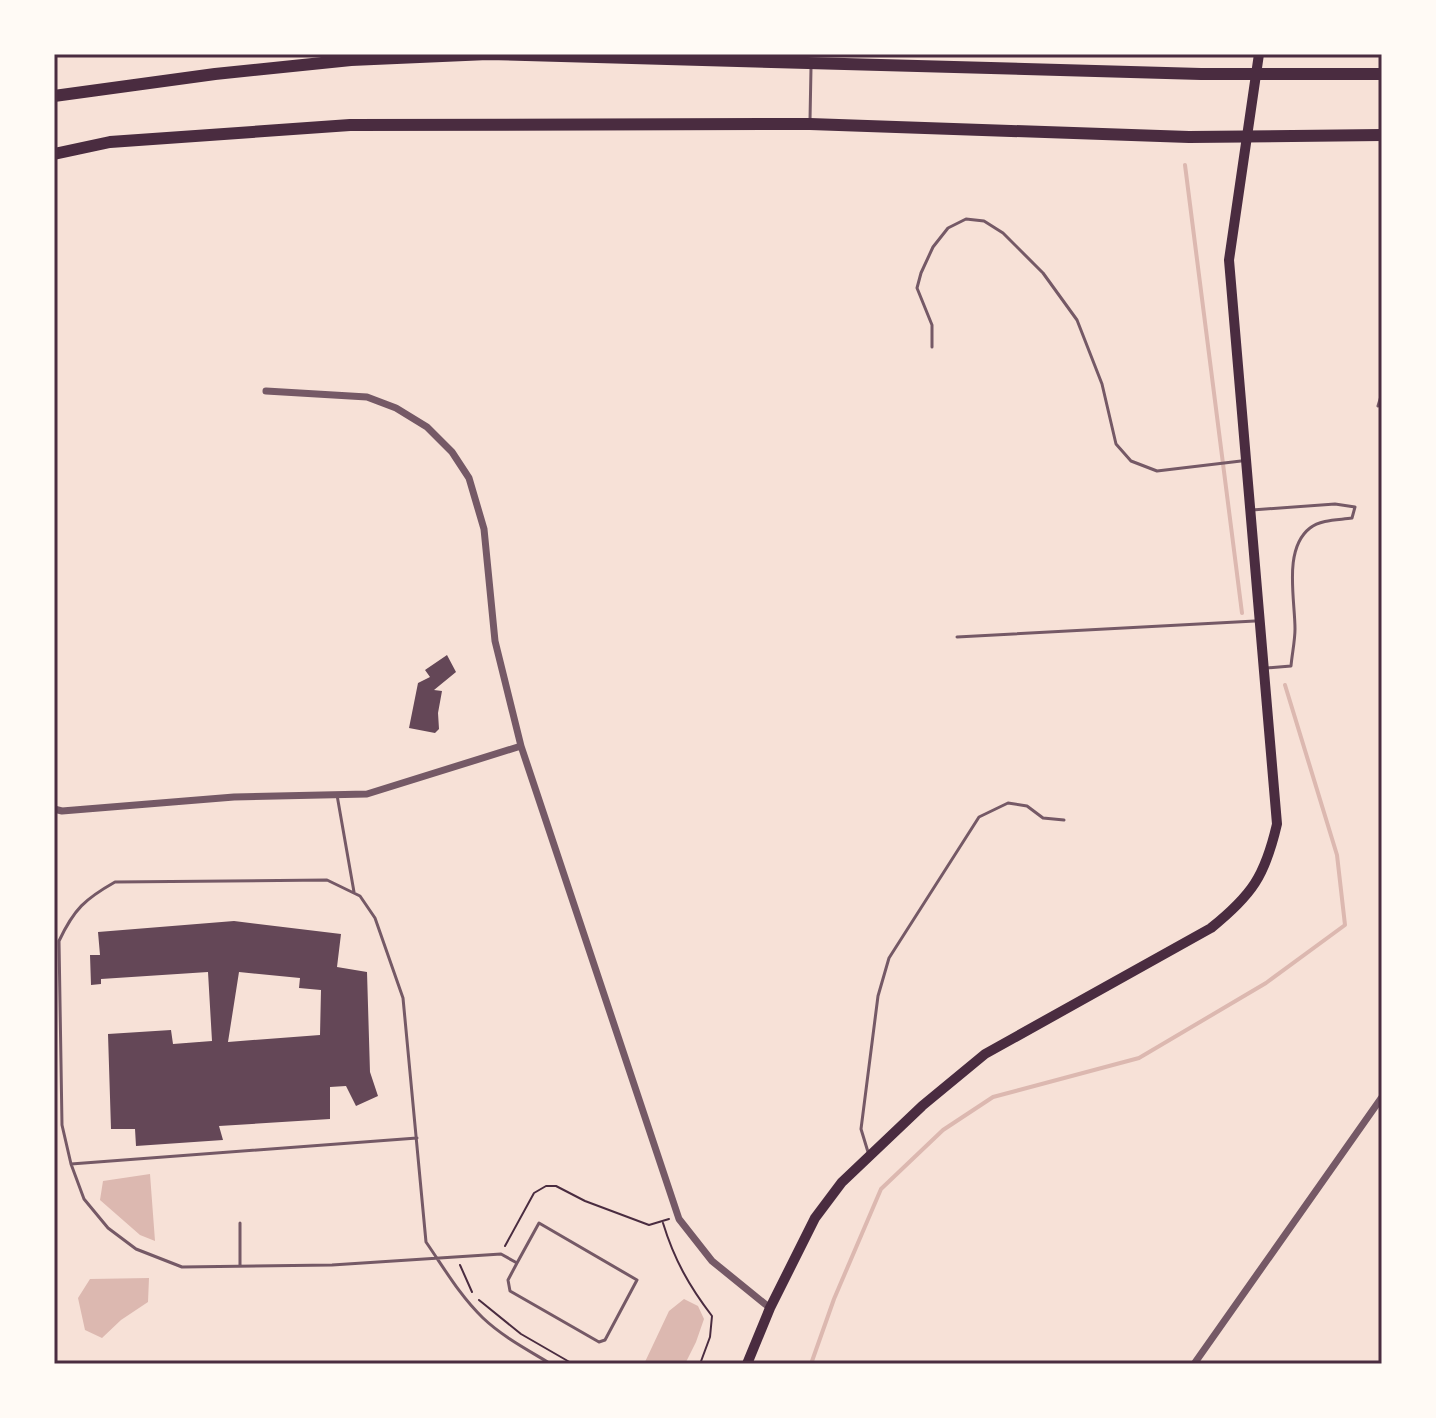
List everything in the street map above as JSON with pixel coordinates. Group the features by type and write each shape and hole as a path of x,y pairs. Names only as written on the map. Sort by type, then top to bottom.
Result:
{"highway":[{"path":"54,96 215,74 351,60 488,54 1201,74 1382,74"},
{"path":"54,154 110,142 350,125 810,124 1189,137 1382,135"}],"main road":[{"path":"747,1364 770,1308 815,1218 842,1182 869,1155 985,1054 1211,928 1241,904 1259,878 1270,852 1277,824 1229,260 1259,54"}],"street":[{"path":"266,391 367,397 396,408 427,427 452,452 469,478 484,529 495,641 521,746 677,1215 712,1261 770,1308"},
{"path":"54,809 62,811 234,797 367,794 521,746"},
{"path":"1194,1364 1382,1097"}],"lane":[{"path":"810,124 811,64"},
{"path":"932,347 932,325 917,288 921,273 933,247 948,228 966,219 984,221 1003,233 1043,273 1077,320 1102,384 1116,444 1131,461 1157,471 1245,461"},
{"path":"1378,406 1382,393"},
{"path":"1249,510 1335,504 1355,507 1352,518 1311,527 1301,541 1294,560 1295,632 1291,666 1263,668"},
{"path":"957,637 1259,621"},
{"path":"337,795 354,892"},
{"path":"869,1155 861,1129 878,996 889,958 979,817 1008,803 1027,806 1043,818 1064,820"},
{"path":"517,1263 501,1254 437,1257 332,1265 182,1267 136,1249 108,1228 84,1199 71,1164 62,1125 59,941 70,918 87,898 115,882 327,880 360,896 375,918 403,998 426,1242 437,1257 461,1294 483,1319 510,1340 551,1364"},
{"path":"71,1164 417,1138"},
{"path":"240,1223 240,1266"},
{"path":"539,1223 637,1280 605,1340 599,1342 510,1291 508,1280 517,1263 539,1223"}],"path":[{"path":"501,1254 534,1193 546,1186 556,1186 649,1225 677,1215"},
{"path":"663,1222 672,1253 689,1286 712,1316 710,1337 700,1364"},
{"path":"455,1256 474,1296 521,1334 573,1364"}],"shaded area":[{"path":"150,1174 155,1241 140,1235 100,1200 103,1181"},
{"path":"149,1278 148,1302 121,1320 102,1338 85,1330 78,1298 90,1279"},
{"path":"684,1299 698,1306 704,1319 685,1364 644,1364 669,1311"}],"building":[{"path":"447,655 456,672 434,690 442,691 439,729 435,733 409,728 418,683 430,677 425,670"},
{"path":"234,921 341,934 337,967 367,972 370,1072 378,1096 356,1106 346,1086 330,1087 330,1119 219,1126 223,1140 136,1146 135,1129 111,1129 108,1034 171,1030 173,1044 212,1041 208,972 101,979 101,984 91,985 90,955 100,955 98,932","holes":["239,972 300,978 299,988 321,990 320,1035 228,1042"]}],"waterway":[{"path":"1185,165 1242,613"},
{"path":"811,1364 834,1299 881,1189 943,1130 993,1097 1139,1058 1266,983 1345,925 1337,855 1285,685"}]}
